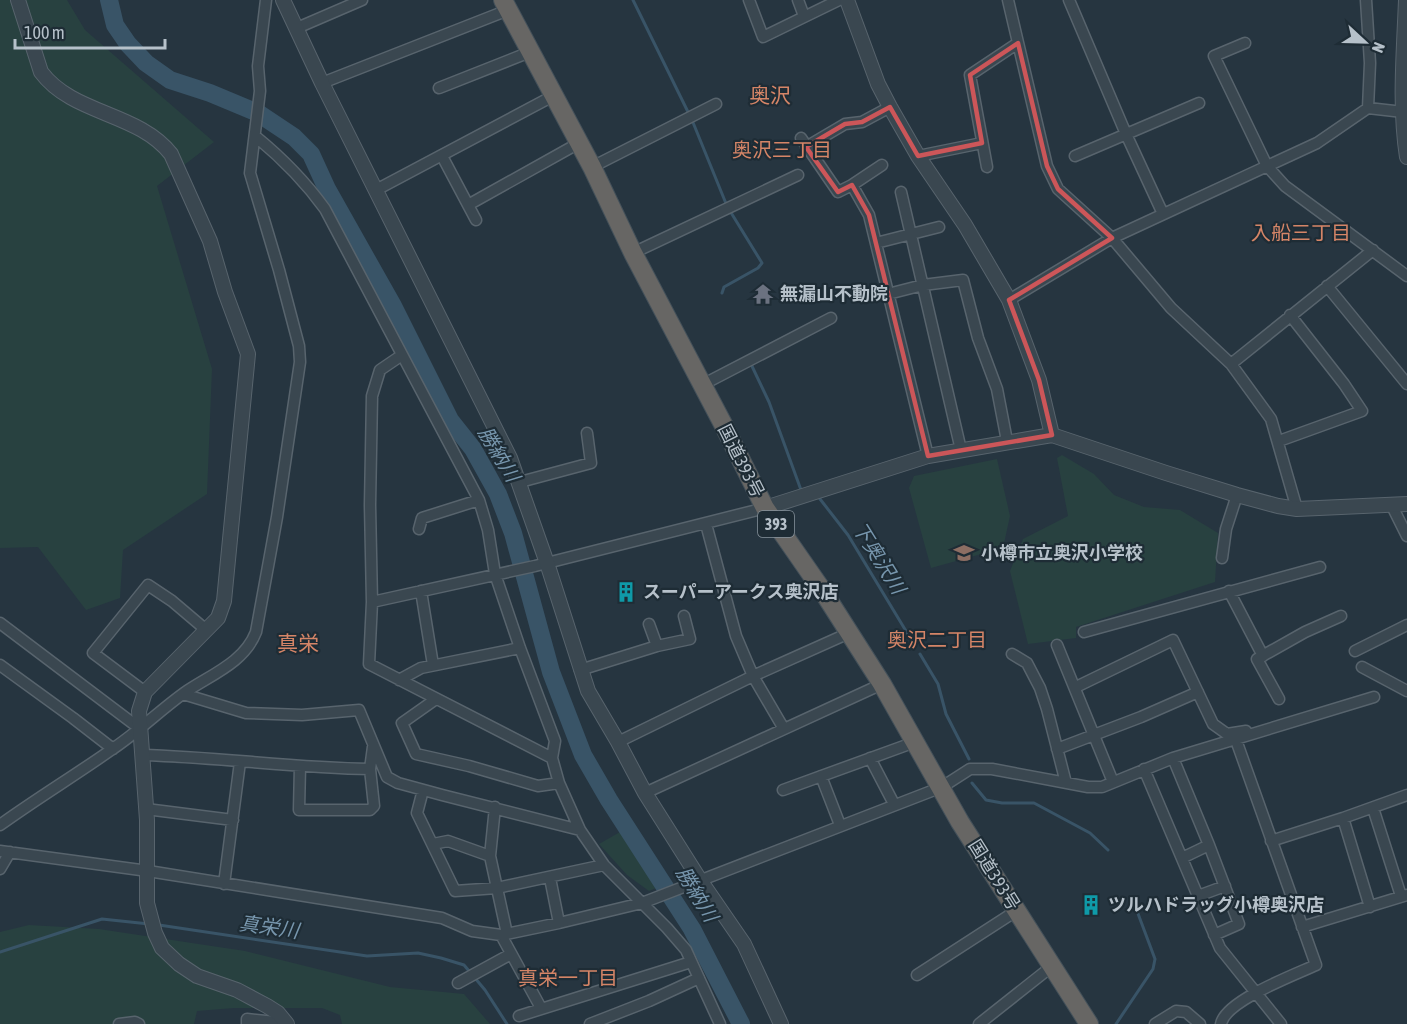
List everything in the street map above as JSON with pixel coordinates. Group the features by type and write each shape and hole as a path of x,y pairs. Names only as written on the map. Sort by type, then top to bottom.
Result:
{"highway":[{"name":"国道393号","path":"505,5 592,167 633,253 765,508 882,684 942,786 960,822 1089,1024"}],"street":[{"path":"18,0 41,72 48,81 63,94 148,133 163,144 171,154 210,241 225,292 248,354 224,601 218,618 145,692 139,711 146,809 147,903 154,933 162,948 179,964 197,976 237,990 267,1006 287,1023"},
{"path":"0,825 113,749 183,694 241,656 251,645 260,616 277,517 298,377 299,346 250,173 260,91 258,66 266,0"},
{"path":"283,0 322,83 510,458 520,482 541,565 588,692 618,742 694,883 744,944 781,1024"},
{"path":"297,28 362,0"},
{"path":"749,0 763,37 839,0"},
{"path":"798,0 804,16"},
{"path":"847,0 878,84 890,107 918,156 965,225 1009,300 1039,380 1052,435"},
{"path":"1008,0 1047,166 1058,189 1112,238 1171,308 1231,364 1271,419 1297,509"},
{"path":"1069,0 1163,214"},
{"path":"1366,0 1370,63 1368,108"},
{"path":"1406,0 1403,112 1407,157"},
{"path":"322,83 505,5"},
{"path":"987,167 969,75 1018,43"},
{"path":"1245,43 1214,56 1267,166 1285,186 1407,276"},
{"path":"439,88 530,52"},
{"path":"376,190 553,96"},
{"path":"1075,156 1199,103"},
{"path":"592,167 716,104"},
{"path":"882,165 838,192 803,142 845,124 862,122 890,107"},
{"path":"1009,300 1112,238 1317,143 1368,108 1403,112"},
{"path":"255,136 307,183 324,209 479,500 497,574 520,648 555,741 552,759 559,783 580,830 604,865 647,901 686,950 720,1024"},
{"path":"468,205 579,143"},
{"path":"918,156 982,143"},
{"path":"442,156 476,220"},
{"path":"633,253 798,175"},
{"path":"852,185 869,215 928,456"},
{"path":"901,192 961,450"},
{"path":"876,243 939,227"},
{"path":"1231,364 1373,250"},
{"path":"888,294 923,285 963,280 978,338 997,389 1007,441"},
{"path":"1327,286 1407,384"},
{"path":"1279,441 1362,411 1290,315"},
{"path":"702,385 831,318"},
{"path":"402,354 380,370 372,396 370,505 372,602 369,664 552,759"},
{"path":"520,482 591,463 587,433"},
{"path":"372,602 541,565 706,524 765,508 928,456 1052,435 1237,495 1297,509 1407,504"},
{"path":"1221,558 1226,529 1237,495"},
{"path":"418,529 422,518 479,500"},
{"path":"1391,504 1407,536"},
{"path":"277,517 284,529"},
{"path":"706,524 736,636 753,676 784,729"},
{"path":"1084,632 1320,567"},
{"path":"145,692 93,653 147,585 172,601 205,630"},
{"path":"421,591 433,665"},
{"path":"1229,591 1263,656"},
{"path":"580,670 657,646 690,639 684,616"},
{"path":"1279,699 1257,659 1305,632 1341,616"},
{"path":"0,623 139,728"},
{"path":"649,624 657,646"},
{"path":"1355,651 1407,625"},
{"path":"618,742 753,676 849,633"},
{"path":"1076,687 1173,640 1213,724 1227,734 1257,729 1263,732"},
{"path":"1057,645 1113,782"},
{"path":"399,680 421,668 520,648"},
{"path":"1012,654 1027,663 1040,688 1066,783"},
{"path":"0,665 113,749"},
{"path":"1362,667 1407,691"},
{"path":"645,793 882,684"},
{"path":"1057,749 1198,692"},
{"path":"183,694 246,713 302,715 359,710 387,777 423,790 580,830"},
{"path":"0,869 5,851 442,918 472,931 504,934 647,901 942,786 970,770 992,769 1088,787 1102,787 1173,758 1374,697"},
{"path":"436,699 402,723 416,754 470,766 538,786 559,783"},
{"path":"1221,1024 1222,1017 1243,999 1316,965 1236,740"},
{"path":"783,790 915,742"},
{"path":"300,766 299,810 370,810 374,806 369,769 373,747"},
{"path":"142,755 188,756 240,762 369,769"},
{"path":"870,758 894,804"},
{"path":"1173,758 1239,924 1214,935"},
{"path":"225,884 240,762"},
{"path":"1144,769 1220,948 1281,1024"},
{"path":"821,776 840,825"},
{"path":"423,790 417,813 456,891 497,888 604,865"},
{"path":"1271,841 1407,795"},
{"path":"495,807 490,856 504,934 511,954 542,1008"},
{"path":"1302,927 1404,896 1373,808"},
{"path":"146,809 232,820"},
{"path":"1343,818 1370,907"},
{"path":"433,844 448,841 490,856"},
{"path":"1182,858 1209,845"},
{"path":"550,878 559,923"},
{"path":"1198,896 1225,886"},
{"path":"917,975 1016,911"},
{"path":"458,983 511,954"},
{"path":"519,1016 691,962"},
{"path":"979,1024 1051,967"},
{"path":"590,1024 699,978"},
{"path":"1155,1024 1176,1011 1186,1012 1200,1024"},
{"path":"247,1024 247,1019 287,1023"},
{"path":"119,1024 135,1022 140,1024"}],"highlighted area":[{"path":"1018,43 1047,166 1058,189 1112,238 1009,300 1039,380 1052,435 928,456 869,215 852,185 838,192 806,147 845,124 862,122 890,107 918,156 982,143 970,75"}],"green space":[{"path":"0,0 67,0 85,30 214,142 157,186 212,369 207,494 123,550 120,598 86,610 38,547 0,548"},
{"path":"1062,455 1094,474 1114,495 1144,507 1180,510 1218,533 1215,582 1076,627 1076,638 1028,644 1010,571 1023,539 1068,516 1057,458"},
{"path":"997,459 1010,516 1003,548 931,568 909,488 914,476"},
{"path":"620,832 656,888 649,891 627,875 599,844"},
{"path":"29,925 99,929 245,951 390,987 464,994 490,1024 342,1024 340,1015 322,1008 234,1008 197,1011 194,1024 0,1024 0,932"}],"waterway":[{"name":"勝納川","path":"109,0 115,25 128,44 146,63 170,80 210,93 258,113 294,137 311,154 327,189 393,306 450,420 473,449 498,494 513,533 551,672 583,755 609,800 692,929 741,1024"},
{"path":"633,0 689,114"},
{"path":"692,120 727,206"},
{"path":"722,293 724,287 758,268 762,263 730,211"},
{"path":"750,362 769,402 801,490"},
{"name":"下奥沢川","path":"820,499 848,535 909,636"},
{"name":"下奥沢川","path":"920,654 938,684 946,714 969,759"},
{"path":"972,783 986,800 1002,803 1034,803 1090,833 1108,850"},
{"name":"下奥沢川","path":"1116,1024 1153,969 1155,959 1137,911"},
{"name":"真栄川","path":"0,952 102,919 149,924"},
{"name":"真栄川","path":"159,925 367,956 418,953 441,958 464,965 485,990 507,1024"}],"place":[{"name":"無漏山不動院","path":"763,294"},
{"name":"小樽市立奥沢小学校","path":"964,553"},
{"name":"スーパーアークス奥沢店","path":"626,592"},
{"name":"ツルハドラッグ小樽奥沢店","path":"1091,905"}],"district":[{"name":"奥沢","path":"770,96"},
{"name":"奥沢三丁目","path":"782,150"},
{"name":"入船三丁目","path":"1301,233"},
{"name":"奥沢二丁目","path":"937,640"},
{"name":"真栄","path":"298,644"},
{"name":"真栄一丁目","path":"568,978"}]}
